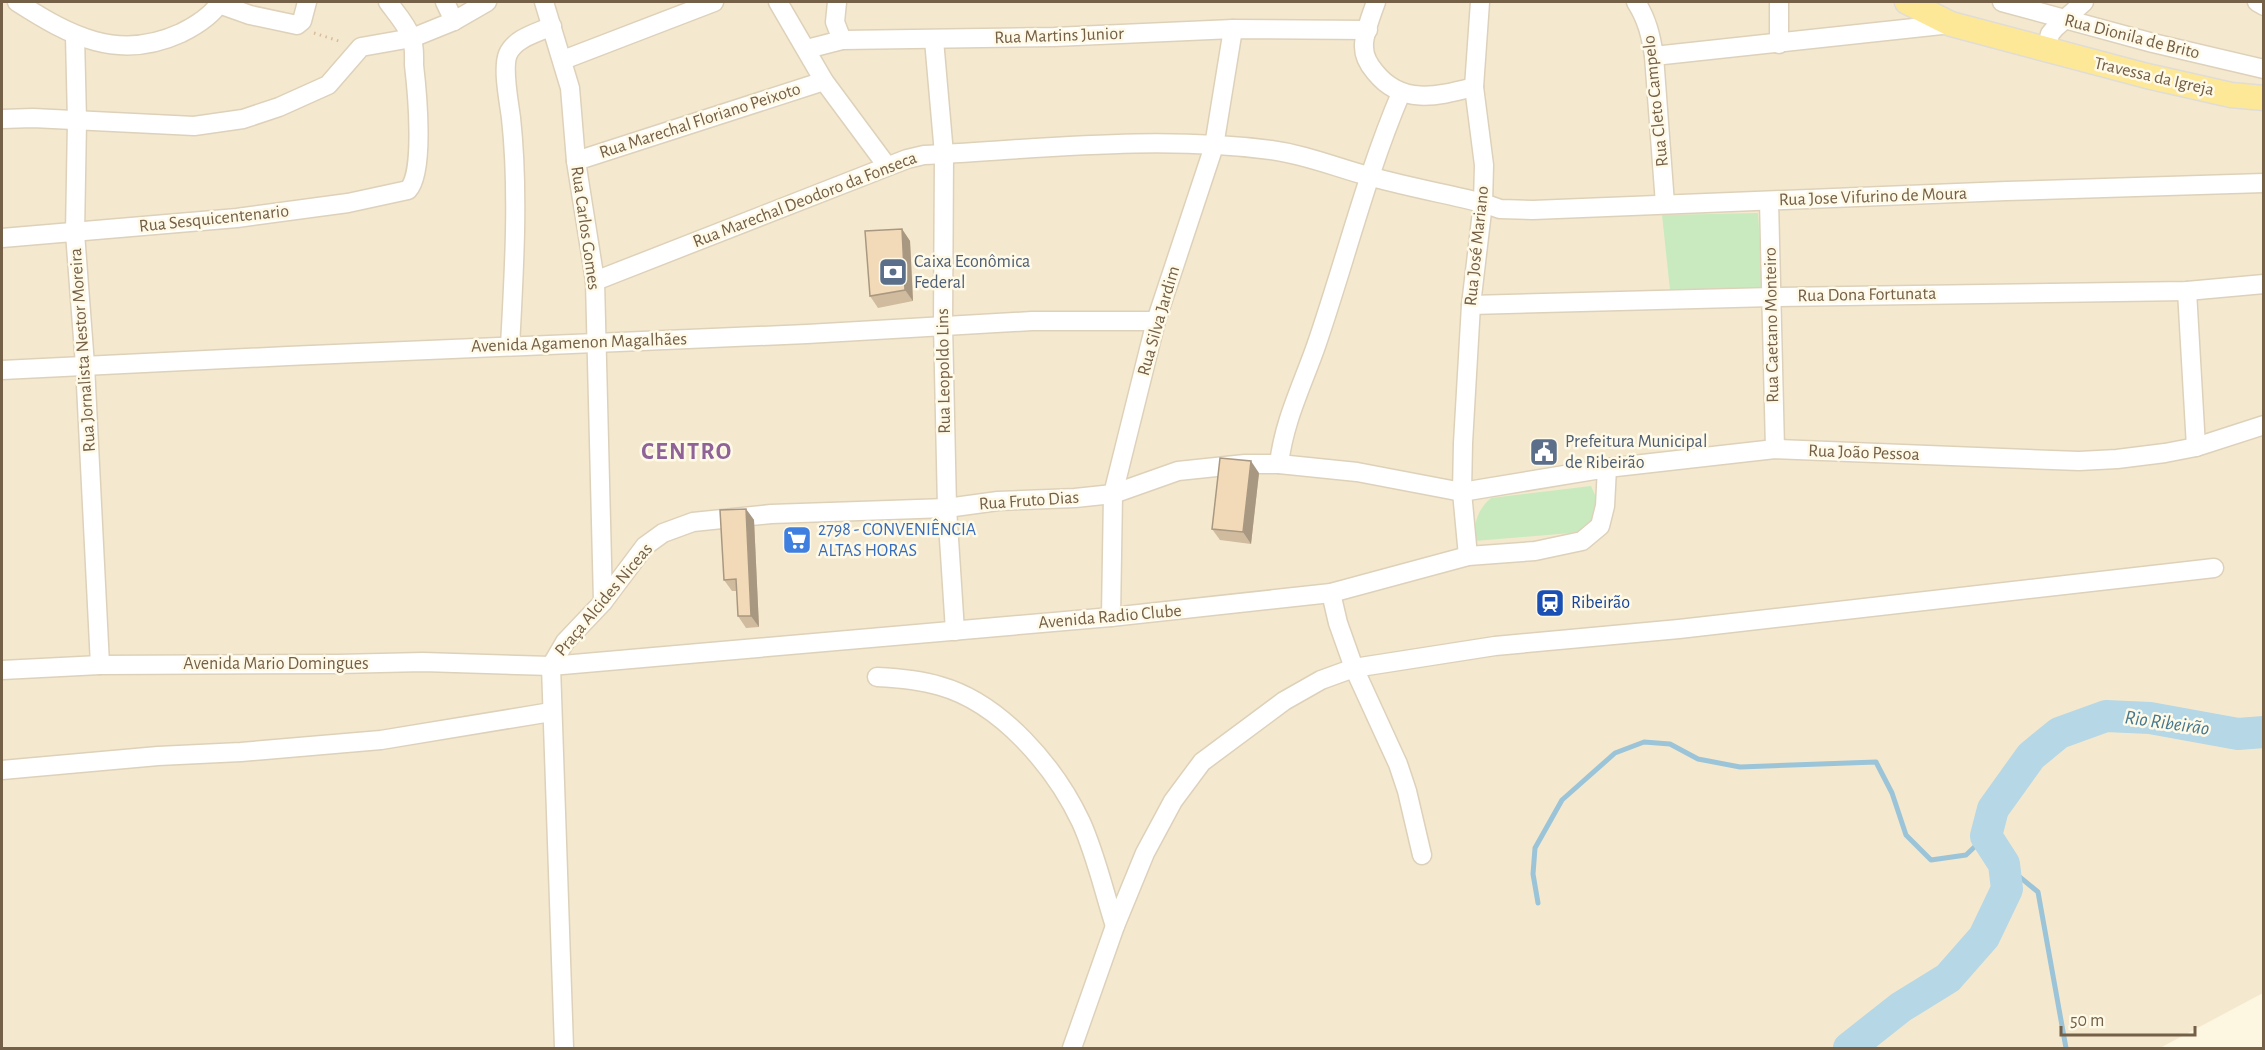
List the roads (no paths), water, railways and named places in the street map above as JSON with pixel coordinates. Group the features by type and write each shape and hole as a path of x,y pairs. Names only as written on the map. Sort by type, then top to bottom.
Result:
{"main road":[{"path":"1906,2 1951,24 2046,50"},
{"name":"Travessa da Igreja","path":"2046,50 2231,95 2264,98"}],"street":[{"path":"17,2 42,10 75,36 119,45 162,42 192,27 210,14 219,3 250,15 297,25 303,21 307,2"},
{"path":"388,2 412,38"},
{"path":"445,2 454,21"},
{"path":"2,119 33,118 194,126 243,119 279,107 328,85 361,47 412,38 454,21 487,2"},
{"name":"Rua Carlos Gomes","path":"544,2 570,88 576,161 595,281 603,602"},
{"path":"563,60 714,2"},
{"path":"777,2 824,81 887,166"},
{"path":"837,2 835,22 842,40"},
{"path":"1376,2 1363,46 1367,62 1382,81 1401,93 1421,97 1474,87"},
{"name":"Rua José Mariano","path":"1468,556 1462,492 1462,443 1471,305 1483,203 1484,165 1474,87 1480,2"},
{"name":"Rua Cleto Campelo","path":"1636,2 1644,14 1651,33 1665,204"},
{"path":"1779,2 1779,44"},
{"name":"Rua Dionila de Brito","path":"2002,2 2064,20 2264,69"},
{"path":"2046,50 2050,34 2084,2"},
{"path":"2257,2 2264,6"},
{"path":"1654,56 1951,24"},
{"path":"510,346 514,211 512,126 506,57 514,44 552,26"},
{"name":"Rua Martins Junior","path":"807,49 842,40 1054,38 1233,29 1368,30"},
{"name":"Rua Silva Jardim","path":"1111,617 1113,494 1156,321 1214,146 1233,29"},
{"name":"Rua Jornalista Nestor Moreira","path":"75,36 77,121 75,233 85,365 100,665"},
{"name":"Rua Sesquicentenario","path":"2,238 237,218 348,203 408,189 412,186 415,175 418,108 412,38"},
{"name":"Rua Leopoldo Lins","path":"934,40 944,154 943,325 947,508 954,631"},
{"name":"Rua Marechal Floriano Peixoto","path":"576,161 824,81"},
{"path":"1279,464 1284,430 1316,347 1386,129 1401,93"},
{"name":"Rua Marechal Deodoro da Fonseca","path":"595,281 887,166 924,155 1054,145 1214,146 1271,150 1319,159 1370,177 1483,203"},
{"name":"Rua Jose Vifurino de Moura","path":"1483,203 1500,209 1533,210 2264,183"},
{"name":"Rua Caetano Monteiro","path":"1769,201 1774,449"},
{"name":"Rua Dona Fortunata","path":"1471,305 1772,297 2187,291 2264,284"},
{"path":"2187,291 2196,447"},
{"name":"Avenida Agamenon Magalhães","path":"2,370 1032,321 1156,321"},
{"name":"Rua João Pessoa","path":"1462,492 1607,468 1774,449 2079,461 2117,459 2196,447 2264,424"},
{"name":"Rua Fruto Dias","path":"693,522 771,514 947,508 998,501 1113,494 1178,471 1215,465 1279,464 1357,472 1462,492"},
{"name":"Avenida Radio Clube","path":"551,666 1111,617 1331,592 1468,556 1535,551 1582,540 1600,526 1605,506 1607,468"},
{"name":"Praça Alcides Niceas","path":"551,666 565,642 603,602 645,546 663,533 693,522"},
{"path":"1072,1048 1115,926 1145,853 1173,801 1202,762 1284,701 1321,680 1354,668 1495,646 1679,629 2214,568"},
{"path":"1331,592 1338,623 1354,668 1401,773 1422,855"},
{"name":"Avenida Mario Domingues","path":"2,669 100,665 423,662 551,666"},
{"path":"551,666 561,1013 564,1048"},
{"path":"877,677 941,686 983,706 1012,727 1067,794 1082,824 1115,926"},
{"path":"2,770 381,740 551,712"}],"waterway":[{"name":"Rio Ribeirão","path":"1849,1048 1901,1007 1948,978 1984,937 2007,889 2004,864 1986,836 1993,809 2031,756 2059,733 2106,716 2150,718 2238,734 2264,732"},
{"path":"1538,903 1533,874 1535,848 1562,800 1615,753 1644,742 1670,744 1698,759 1740,767 1876,762 1892,793 1906,835 1931,860 1966,855 1986,836"},
{"path":"2004,864 2038,892 2066,1048"}],"place":[{"name":"Caixa Econômica Federal","path":"893,272"},
{"name":"Prefeitura Municipal de Ribeirão","path":"1544,452"},
{"name":"2798 - CONVENIÊNCIA ALTAS HORAS","path":"797,540"},
{"name":"Ribeirão","path":"1550,603"}],"district":[{"name":"CENTRO","path":"687,452"}]}
